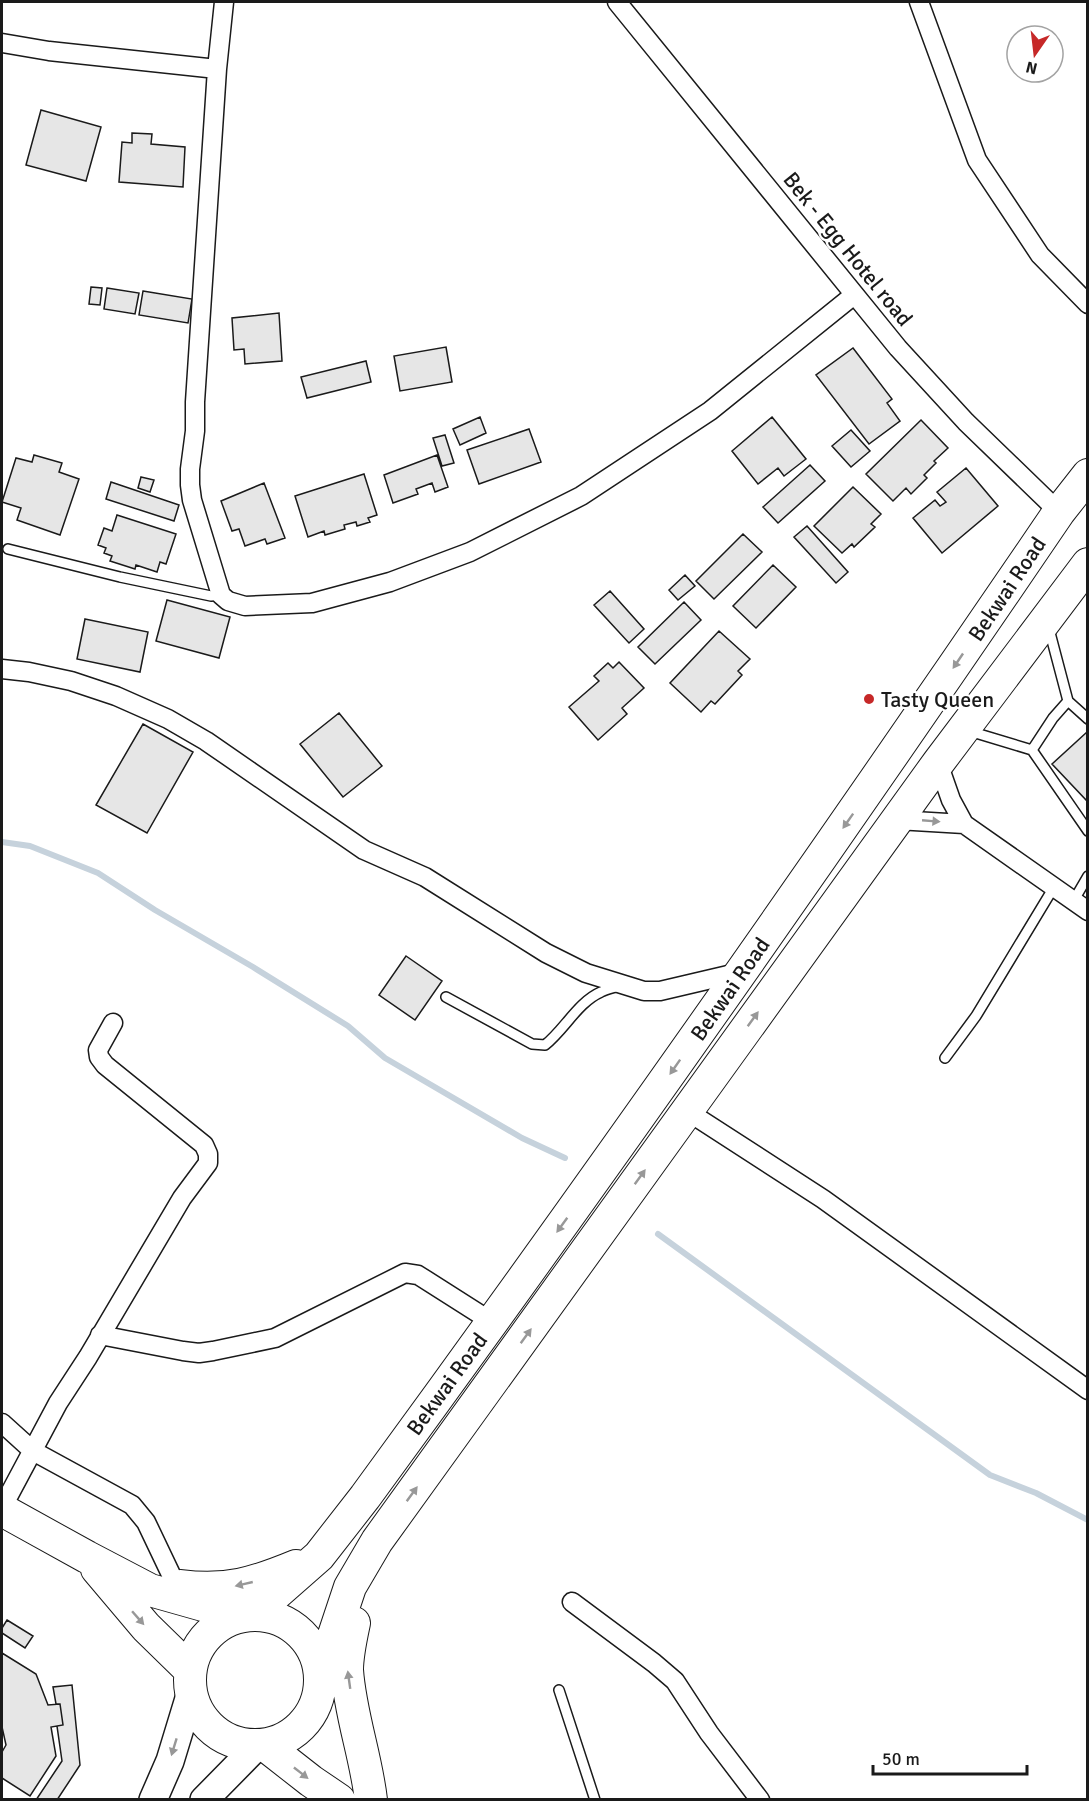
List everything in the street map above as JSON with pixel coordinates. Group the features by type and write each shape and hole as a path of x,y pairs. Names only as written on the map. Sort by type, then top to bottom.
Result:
{"highway":[{"name":"Bekwai Road","path":"247,1615 319,1556 365,1497 742,972 1059,512 1088,475"},
{"name":"Bekwai Road","path":"377,1541 938,763 1088,564"},
{"path":"2,1509 150,1590 247,1615 272,1616 291,1624 306,1638 316,1655 321,1678 351,1762 371,1800"},
{"path":"96,1562 190,1681 197,1710 208,1725 222,1736 239,1743 261,1745 287,1737 305,1723 317,1703 321,1678 350,1587 377,1541"},
{"path":"371,1800 347,1667 351,1634 377,1541"},
{"path":"96,1562 176,1585 222,1589 262,1580 319,1556"},
{"path":"190,1681 199,1645 218,1626 247,1615"},
{"path":"261,1745 339,1800"}],"main road":[{"path":"153,1800 170,1761 190,1681"},
{"path":"204,1800 261,1745"}],"street":[{"path":"224,2 217,69 195,431 190,469 192,500 221,596 228,601 245,606 312,603 390,582 470,552 581,496 710,411 855,295"},
{"name":"Bek - Egg Hotel road","path":"617,2 898,348 966,422 1059,512"},
{"path":"919,2 977,160 1040,255 1088,304"},
{"path":"2,43 49,51 217,69"},
{"path":"2,669 71,681 116,696 168,719 206,741 364,850 425,877 546,953 586,973 644,991 660,991 742,972"},
{"path":"938,763 951,800 964,824 1081,906"},
{"path":"897,820 964,824"},
{"path":"2,1509 58,1402 183,1198 208,1163 208,1154 204,1145 105,1065 99,1057 98,1050 113,1023"},
{"path":"687,1111 823,1199 1088,1390"},
{"path":"100,1335 183,1351 199,1353 213,1351 275,1338 405,1273 418,1275 492,1322"},
{"path":"2,1423 33,1451 132,1505 146,1522 176,1585"},
{"path":"572,1602 675,1681 709,1733 760,1800"}],"lane":[{"path":"8,549 120,577 211,596 221,596"},
{"path":"1046,617 1068,701 1088,718"},
{"path":"1032,750 1053,718 1068,701"},
{"path":"964,729 1032,750 1088,831"},
{"path":"1081,906 1088,876"},
{"path":"945,1058 976,1017 1054,887"},
{"path":"446,997 532,1044 545,1045 586,1002 599,992 622,985"},
{"path":"559,1690 595,1800"}],"building":[{"path":"41,110 101,127 86,181 26,165"},
{"path":"132,133 152,134 151,144 185,147 183,187 119,182 122,142 132,143"},
{"path":"91,287 102,288 100,305 89,304"},
{"path":"107,288 139,293 135,314 104,309"},
{"path":"143,291 192,299 188,323 139,315"},
{"path":"279,313 282,361 245,364 244,349 234,350 232,318"},
{"path":"446,347 452,382 400,391 394,356"},
{"path":"853,348 892,399 887,403 900,421 869,444 816,375"},
{"path":"366,361 371,382 307,398 301,377"},
{"path":"480,417 486,433 460,445 453,429"},
{"path":"772,417 806,459 784,476 778,468 758,484 732,451"},
{"path":"921,420 948,448 934,461 936,463 924,475 927,478 911,494 906,488 893,501 866,474"},
{"path":"529,429 541,462 479,484 467,450"},
{"path":"851,430 870,451 851,467 832,446"},
{"path":"445,435 454,463 442,466 433,438"},
{"path":"34,455 62,463 59,472 79,479 60,535 17,520 21,508 2,502 16,458 32,462"},
{"path":"437,455 448,487 435,492 432,483 416,489 418,494 393,503 384,475"},
{"path":"810,465 825,481 778,523 763,507"},
{"path":"966,468 998,506 942,553 913,518 935,500 940,506 946,502 937,492"},
{"path":"364,474 377,515 368,518 370,522 357,526 356,522 344,525 345,529 325,535 324,531 308,537 295,496"},
{"path":"141,477 154,480 150,492 138,488"},
{"path":"111,482 179,505 174,521 106,499"},
{"path":"264,483 285,538 267,544 265,539 245,546 239,529 232,531 221,501"},
{"path":"853,487 881,514 871,524 875,527 854,547 852,544 842,553 814,526"},
{"path":"117,515 176,534 166,564 160,562 157,572 136,565 135,569 110,561 112,556 104,553 106,548 98,545 104,528 112,531"},
{"path":"807,526 848,572 836,583 794,537"},
{"path":"743,534 762,552 714,599 696,581"},
{"path":"773,565 796,587 756,628 733,606"},
{"path":"685,575 695,586 678,600 669,590"},
{"path":"610,591 644,629 629,643 594,605"},
{"path":"167,600 230,617 219,658 156,641"},
{"path":"684,602 701,620 655,664 638,647"},
{"path":"85,619 148,632 140,672 77,659"},
{"path":"719,631 750,659 738,671 742,675 715,704 711,701 701,712 670,683"},
{"path":"619,662 644,688 622,708 627,714 598,740 569,707 599,681 594,676 608,663 613,668"},
{"path":"339,713 382,766 343,797 300,744"},
{"path":"143,724 193,752 147,833 96,805"},
{"path":"1088,733 1088,802 1052,764"},
{"path":"406,956 442,981 415,1020 379,995"},
{"path":"7,1620 33,1636 25,1648 2,1633"},
{"path":"2,1653 36,1674 48,1705 60,1704 63,1725 51,1727 56,1756 30,1796 2,1778 2,1752 6,1745 2,1727"},
{"path":"72,1685 80,1765 57,1800 36,1800 62,1761 57,1726 63,1725 60,1704 56,1704 53,1687"}],"waterway":[{"path":"2,842 30,846 98,873 155,910 348,1026 385,1058 522,1138 565,1158"},
{"path":"658,1234 990,1475 1036,1493 1088,1520"}],"place":[{"name":"Tasty Queen","path":"869,699"}]}
